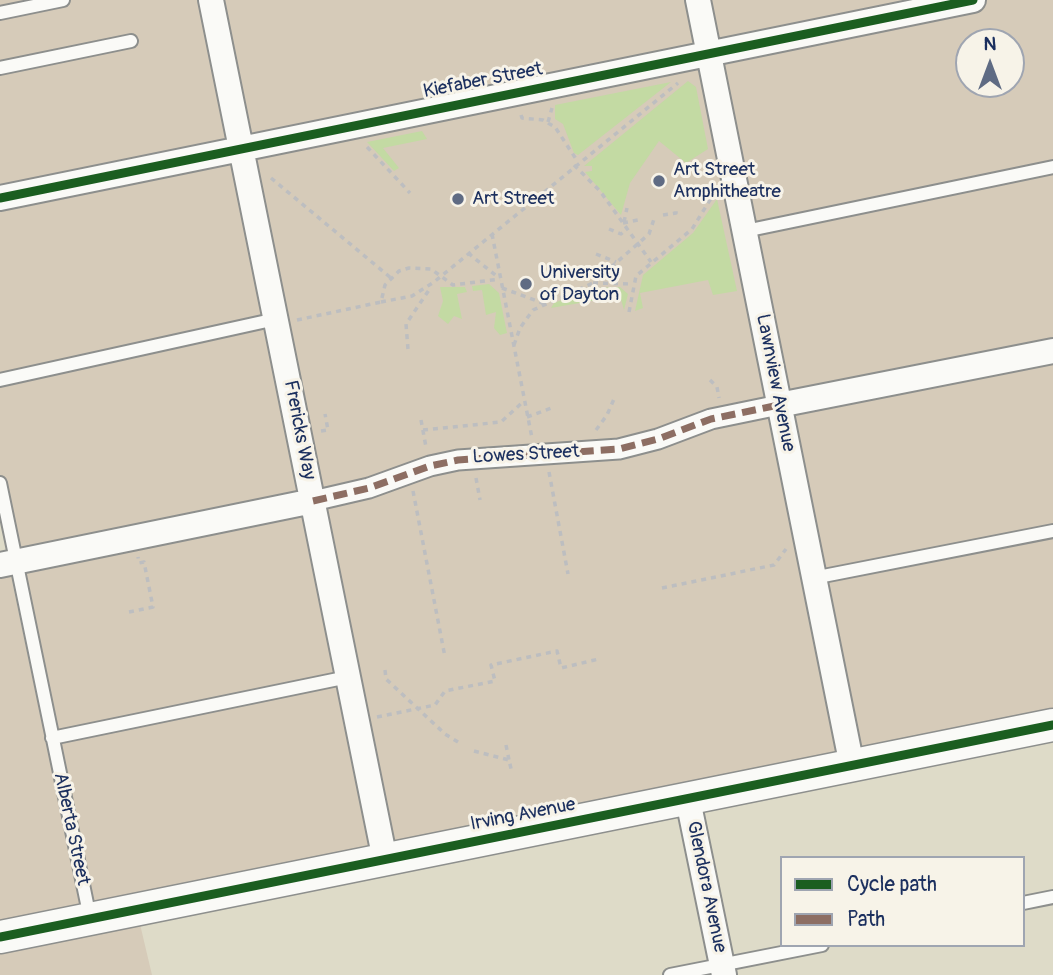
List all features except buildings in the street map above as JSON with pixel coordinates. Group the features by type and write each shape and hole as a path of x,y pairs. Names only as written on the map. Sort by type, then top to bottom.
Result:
{"street":[{"name":"Frericks Way","path":"211,0 242,147 285,320 313,500 386,860"},
{"name":"Lawnview Avenue","path":"698,0 852,766"},
{"name":"Kiefaber Street","path":"0,198 973,0"},
{"name":"Lowes Street","path":"8,564 369,488 430,466 472,457 630,447 711,419 1053,351"},
{"name":"Irving Avenue","path":"0,937 1053,725"},
{"name":"Glendora Avenue","path":"688,800 723,970"}],"lane":[{"path":"0,13 63,0"},
{"path":"0,68 131,41"},
{"path":"745,231 1053,167"},
{"path":"0,380 285,320"},
{"name":"Alberta Street","path":"0,483 8,564 52,738 91,920"},
{"path":"813,578 1053,531"},
{"path":"52,738 348,677"},
{"path":"1025,903 1053,897"},
{"path":"670,975 723,970 814,947"}],"path":[{"path":"285,320 412,296 434,282 681,81 680,76"},
{"path":"548,122 552,105"},
{"path":"519,109 522,118 548,122 561,133 576,164 600,191 651,262"},
{"path":"361,140 410,193"},
{"path":"264,172 391,278"},
{"path":"629,313 636,276 692,229 718,187"},
{"path":"623,222 627,208"},
{"path":"663,215 676,213 676,209"},
{"path":"514,351 515,338 528,316 545,304 593,283 649,234 654,219"},
{"path":"623,222 638,220"},
{"path":"609,229 621,234 627,229"},
{"path":"492,234 527,417 540,453 568,573"},
{"path":"468,253 500,279"},
{"path":"596,254 616,262"},
{"path":"381,302 382,293 391,278 400,271 420,267 441,276 453,285 500,279"},
{"path":"408,349 406,324 434,282"},
{"path":"593,283 633,284"},
{"path":"502,288 545,304"},
{"path":"573,452 605,420 614,399"},
{"path":"423,430 501,422 524,401"},
{"path":"527,417 554,407"},
{"path":"325,414 328,430"},
{"path":"421,419 430,466"},
{"path":"410,473 445,657"},
{"path":"662,588 774,565 790,545"},
{"path":"129,612 153,607 144,562 139,564 137,552"},
{"path":"384,716 435,705 445,691 495,681 491,665 557,651 563,676"},
{"path":"561,668 599,659"},
{"path":"385,670 386,679 458,743"},
{"path":"506,745 512,773"},
{"path":"474,751 509,760"}],"shaded area":[{"name":"University of Dayton","path":"0,0 1053,0 1053,725 91,920 0,483"},
{"path":"11,576 81,907 0,923 0,578"},
{"path":"139,920 152,975 0,975 0,952"}],"green space":[{"path":"688,81 696,87 708,149 686,163 659,141 630,183 621,215 585,172 592,171 592,166 584,166"},
{"path":"671,82 578,155 574,153 563,124 555,119 555,105"},
{"path":"422,131 427,139 383,148 399,168 394,171 367,142"},
{"path":"717,199 737,291 713,295 708,280 640,293 643,308 635,311 643,275 693,233"},
{"path":"489,284 499,293 507,333 500,335 494,328 496,312 486,315 482,290 473,291 472,286"},
{"path":"440,287 465,287 467,292 457,294 462,319 454,316 448,324 438,316 443,301"},
{"path":"620,287 628,294 624,310 620,296 551,308 554,303 593,288"}],"marked path":[{"path":"313,501 369,488 430,466 458,460 619,449 658,439 711,419 779,405"}],"cycle path":[{"path":"0,198 973,0"},
{"path":"0,937 1053,725"}],"place":[{"name":"Art Street Amphitheatre","path":"659,181"},
{"name":"Art Street","path":"458,199"},
{"name":"University of Dayton","path":"526,284"}]}
